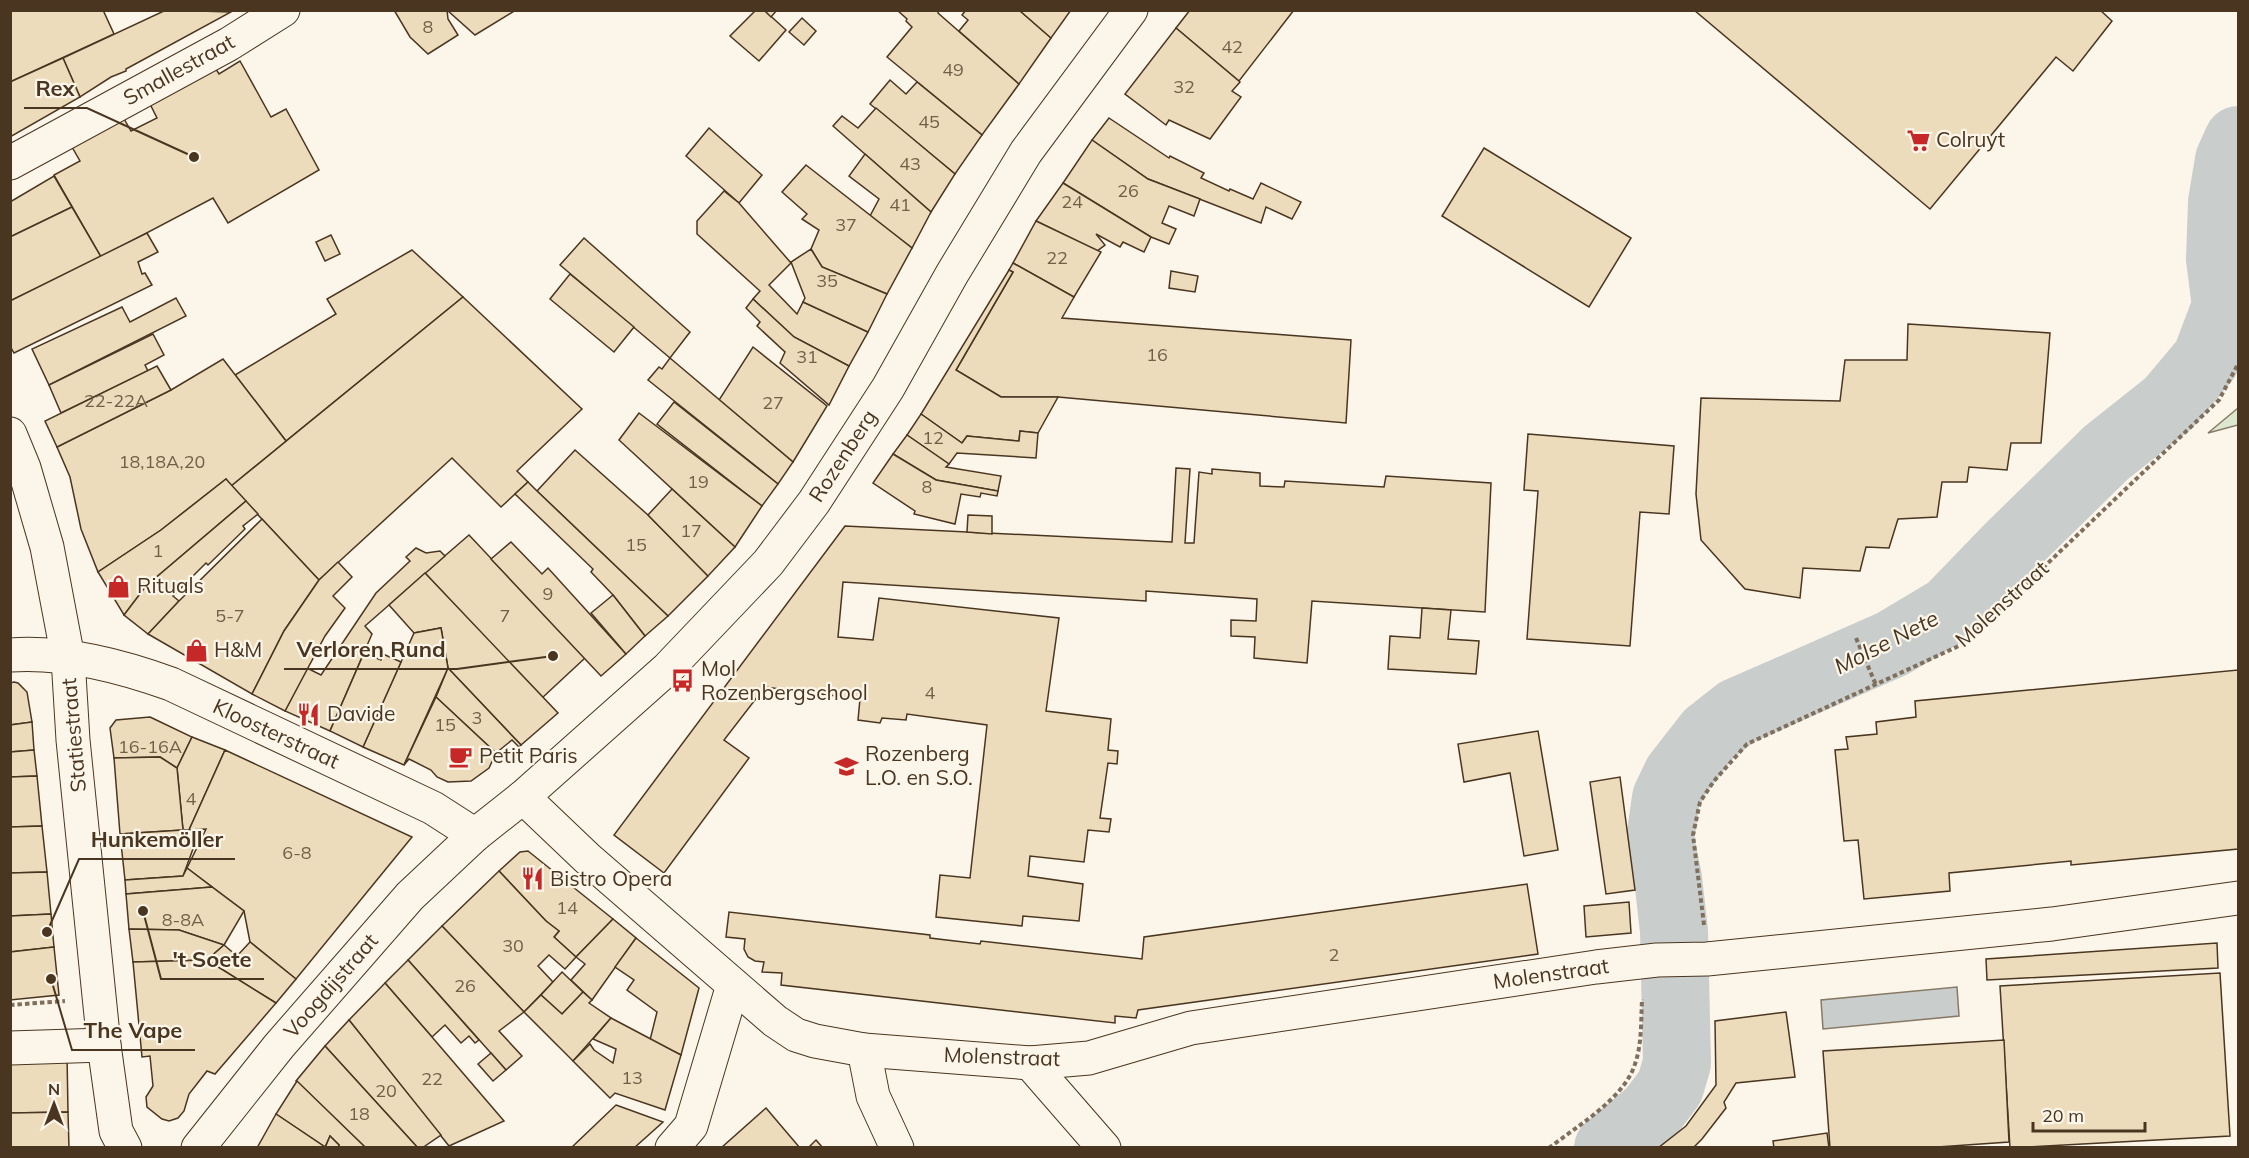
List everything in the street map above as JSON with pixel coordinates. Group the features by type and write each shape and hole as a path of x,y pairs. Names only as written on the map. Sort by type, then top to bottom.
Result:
{"street":[{"name":"Smallestraat","path":"10,163 229,44 283,10"},
{"name":"Rozenberg","path":"475,835 523,796 668,668 768,563 814,502 888,388 952,274 1026,152 1131,10"},
{"name":"Statiestraat","path":"10,434 24,468 46,547 68,658 73,740 104,1045 116,1131 125,1148"},
{"name":"Kloosterstraat","path":"10,655 26,654 68,658 132,669 171,684 433,808 475,835"},
{"path":"523,796 587,858 733,985 691,1126 672,1148"},
{"name":"Voogdijstraat","path":"198,1148 279,1046 381,929 422,884 475,835"},
{"path":"1700,958 2052,924 2238,898"},
{"name":"Molenstraat","path":"733,985 775,1021 796,1035 815,1041 864,1050 1030,1063 1089,1058 1191,1028 1650,960 1700,958"},
{"path":"10,1048 104,1045"},
{"path":"864,1050 873,1096 897,1148"},
{"path":"1030,1063 1104,1148"}],"path":[{"name":"Molenstraat","path":"1700,958 1702,894 1693,835 1700,802 1714,781 1747,744 1963,644 2218,400 2238,364"},
{"path":"1856,638 1876,685"},
{"path":"1549,1148 1622,1089 1635,1064 1650,960"},
{"path":"10,1005 99,998"}],"green space":[{"path":"2238,408 2238,425 2208,433"}],"shaded area":[{"path":"1957,987 1959,1016 1823,1029 1821,1000"}],"building":[{"path":"10,10 103,10 114,34 10,82"},
{"path":"166,10 231,12 126,71 111,77 80,97 63,58"},
{"path":"394,10 447,10 448,19 458,35 428,54 410,37"},
{"path":"447,10 516,10 475,35"},
{"path":"756,10 764,10 786,30 759,61 730,36"},
{"path":"764,10 777,10 771,17"},
{"path":"897,10 939,10 938,13 1019,84 982,135 887,57 912,27"},
{"path":"966,10 1019,10 1051,38 1019,84 959,31 968,20 962,15"},
{"path":"1019,10 1071,10 1051,38"},
{"path":"1190,10 1294,10 1239,81 1176,28"},
{"name":"Colruyt","path":"1694,10 2100,10 2112,21 2073,71 2056,57 1930,209"},
{"path":"802,18 816,31 804,45 789,32"},
{"path":"1176,28 1240,82 1232,91 1241,97 1210,139 1169,120 1166,125 1125,94"},
{"path":"63,58 80,97 10,137 10,82"},
{"path":"240,61 271,117 286,109 319,170 228,223 213,198 101,257 54,175 80,161 72,147 123,117 131,131 157,118 149,102 214,66 219,74"},
{"path":"890,80 906,94 917,82 982,135 955,174 870,104"},
{"path":"876,108 955,174 931,212 833,126 842,116 858,128"},
{"path":"1109,118 1169,158 1170,156 1204,173 1201,178 1229,191 1230,189 1253,199 1261,183 1301,202 1292,219 1266,207 1261,223 1148,179 1092,140"},
{"path":"709,128 762,175 739,203 686,156"},
{"path":"1092,140 1148,179 1200,199 1194,216 1169,206 1162,223 1176,229 1169,244 1151,237 1063,183"},
{"path":"1484,148 1631,238 1589,307 1442,216"},
{"path":"865,154 931,212 912,248 870,216 879,199 849,176"},
{"path":"806,165 912,248 887,294 822,267 811,249 819,230 802,219 807,214 782,192"},
{"path":"54,176 72,207 10,237 10,202"},
{"path":"1063,183 1151,237 1144,252 1123,242 1120,247 1096,234 1105,245 1097,251 1036,221"},
{"path":"724,191 739,203 791,263 769,285 797,314 803,302 868,332 849,366 794,337 753,299 760,291 697,234 697,221"},
{"path":"72,207 101,257 10,301 10,237"},
{"path":"1036,221 1101,252 1074,297 1013,263"},
{"path":"147,233 158,252 138,262 142,274 145,273 152,285 14,353 10,346 10,301"},
{"path":"331,235 340,254 325,261 316,242"},
{"path":"584,238 690,332 670,358 560,265"},
{"path":"811,249 822,267 887,294 868,332 803,302 805,298 791,262"},
{"path":"412,250 463,297 286,441 235,375 336,314 327,299"},
{"path":"1013,263 1074,297 1062,318 1351,340 1346,423 1058,397 1001,397 956,370 1013,272 1009,270"},
{"path":"1009,270 1013,272 956,370 1001,397 1058,397 1038,433 1020,431 1019,441 967,436 962,443 921,414"},
{"path":"1171,271 1198,276 1195,292 1169,288"},
{"path":"570,274 634,327 614,352 550,299"},
{"path":"463,297 582,409 517,471 528,482 501,507 452,458 319,580 231,486"},
{"path":"176,298 186,316 49,385 32,349 122,307 130,322"},
{"path":"753,299 794,337 849,366 829,405 780,363 785,352 757,326 760,322 746,308"},
{"path":"1908,324 2050,333 2041,443 2011,443 2007,470 1969,467 1967,482 1942,482 1937,517 1898,519 1889,548 1866,547 1860,571 1803,568 1800,598 1745,589 1701,540 1696,494 1701,398 1840,401 1845,360 1907,360"},
{"path":"153,334 164,355 145,365 148,371 61,413 49,385"},
{"path":"753,347 827,406 793,462 719,400"},
{"path":"670,358 793,462 778,484 648,380 659,367 662,369"},
{"path":"223,359 286,441 231,486 226,479 161,530 98,572 81,529 70,477 57,447 171,390"},
{"path":"157,366 171,390 57,447 45,421"},
{"path":"674,402 778,484 762,506 657,424"},
{"path":"639,413 762,506 735,547 619,440"},
{"path":"921,414 962,443 967,436 1019,441 1020,431 1038,433 1036,458 957,453 949,464 907,435"},
{"path":"1528,434 1674,446 1669,514 1640,512 1630,646 1527,639 1538,491 1524,490"},
{"path":"907,435 949,464 946,467 1001,476 998,491 936,480 893,454"},
{"path":"575,450 648,515 708,576 668,616 537,491"},
{"path":"893,454 936,480 998,491 997,496 981,493 980,497 961,494 955,524 914,514 915,511 873,483"},
{"path":"1176,468 1190,469 1185,543 1194,543 1199,472 1212,474 1212,469 1260,473 1260,486 1284,487 1285,481 1384,487 1386,476 1491,483 1485,612 1312,601 1307,663 1254,658 1255,637 1231,636 1231,620 1256,621 1257,599 1146,591 1146,601 843,582 838,637 873,640 879,598 1059,618 1046,711 1111,719 1108,750 1118,751 1117,764 1108,763 1100,818 1111,819 1109,832 1088,830 1084,862 1030,856 1028,876 1083,884 1079,921 1023,916 1022,926 936,917 940,875 970,878 987,725 907,714 906,720 882,718 880,723 858,720 860,699 765,687 724,740 749,758 664,873 614,835 845,526 1172,542"},
{"path":"226,479 246,501 146,586 124,615 98,572 161,530"},
{"path":"528,482 668,616 645,636 613,595 591,572 593,569 515,494"},
{"path":"672,489 735,547 708,576 648,515"},
{"path":"246,501 258,514 243,526 245,529 208,565 206,563 173,596 179,601 148,634 124,615 146,586"},
{"path":"968,515 992,516 992,534 967,532"},
{"path":"262,519 319,580 284,631 252,694 148,634"},
{"path":"469,535 585,658 542,698 425,573"},
{"path":"511,542 542,574 548,568 626,654 601,676 491,559"},
{"path":"416,548 426,553 440,551 445,556 365,626 372,634 330,731 285,711 307,668 321,675 376,593 410,561 406,557"},
{"path":"338,562 352,577 333,596 345,608 325,636 285,711 252,694 284,631 319,580"},
{"path":"425,573 558,713 521,745 448,668 441,628 414,633 389,605"},
{"path":"613,595 645,636 626,654 591,613"},
{"path":"1422,608 1451,610 1448,639 1479,641 1476,674 1388,669 1390,636 1420,638"},
{"path":"441,628 448,668 404,765 363,747 414,633"},
{"path":"364,653 381,660 383,654 401,662 363,747 330,731"},
{"path":"448,668 521,745 519,747 512,740 496,753 436,697"},
{"path":"2238,670 2238,849 2071,865 2071,861 1949,873 1950,891 1864,899 1858,840 1844,841 1835,750 1848,749 1846,737 1877,734 1876,722 1916,717 1915,701"},
{"path":"14,682 27,692 32,722 10,725 10,683"},
{"path":"436,697 496,753 489,768 471,781 448,782 409,759 404,765"},
{"path":"150,717 192,737 177,768 160,757 114,758 110,728 116,720"},
{"path":"32,722 34,750 10,752 10,725"},
{"path":"1538,731 1558,850 1524,856 1510,773 1464,782 1458,744"},
{"path":"192,737 225,750 189,830 183,830 177,768"},
{"path":"34,750 37,776 10,777 10,752"},
{"path":"225,750 412,837 296,979 250,942 244,911 187,868 206,829 189,830"},
{"path":"160,757 177,768 183,830 120,834 114,758"},
{"path":"37,776 42,826 10,827 10,777"},
{"path":"1620,777 1635,890 1606,894 1590,782"},
{"path":"42,826 47,872 10,873 10,827"},
{"path":"200,830 183,876 125,880 120,834"},
{"path":"528,851 613,919 576,957 554,937 559,931 546,921 499,871 520,852"},
{"path":"187,868 212,887 126,894 125,880 183,876"},
{"path":"499,871 546,921 559,931 554,937 576,957 565,969 549,955 538,966 553,982 524,1012 442,926"},
{"path":"47,872 51,914 10,916 10,873"},
{"path":"1527,884 1538,954 1138,1010 1136,1018 1115,1016 1115,1023 781,985 782,973 762,972 764,962 748,957 744,949 745,939 726,937 729,912 930,935 930,938 980,944 981,941 1142,959 1144,937"},
{"path":"212,887 244,911 224,945 179,930 129,929 126,894"},
{"path":"1629,902 1631,933 1586,937 1584,906"},
{"path":"51,914 54,947 10,952 10,916"},
{"path":"613,919 636,938 592,1000 571,980 585,964 576,957"},
{"path":"442,926 524,1012 499,1031 522,1056 506,1070 408,960"},
{"path":"129,929 179,930 224,945 207,960 133,962"},
{"path":"636,938 699,988 681,1055 650,1040 657,1012 627,990 634,980 615,967"},
{"path":"250,942 296,979 276,1003 207,960 224,945 237,956"},
{"path":"2217,943 2218,968 1987,980 1986,959"},
{"path":"54,947 59,995 10,1000 10,952"},
{"path":"207,960 276,1003 215,1074 207,1071 189,1094 184,1111 178,1118 169,1121 162,1119 147,1107 146,1097 153,1086 150,1056 142,1057 133,962"},
{"path":"408,960 479,1040 475,1043 469,1036 461,1043 445,1025 432,1037 385,983"},
{"path":"562,972 583,992 562,1014 541,995"},
{"path":"2220,973 2230,1136 2010,1148 2000,986"},
{"path":"385,983 504,1121 449,1146 349,1020"},
{"path":"583,992 592,1000 589,1003 611,1018 573,1061 524,1012 541,995 562,1014"},
{"path":"1786,1012 1795,1077 1736,1083 1724,1102 1726,1108 1693,1148 1658,1148 1686,1126 1716,1085 1715,1021"},
{"path":"611,1018 681,1055 665,1110 615,1093 610,1098 573,1061 590,1044 594,1050 613,1063 616,1049 593,1039"},
{"path":"349,1020 441,1135 422,1148 418,1148 325,1046"},
{"path":"2004,1040 2009,1142 1923,1148 1830,1148 1823,1051"},
{"path":"325,1046 418,1148 366,1148 296,1081"},
{"path":"491,1053 506,1070 493,1081 478,1064"},
{"path":"67,1055 68,1112 10,1113 10,1056"},
{"path":"297,1081 366,1148 338,1148 339,1145 330,1136 325,1147 276,1114"},
{"path":"616,1105 663,1122 634,1148 571,1148"},
{"path":"766,1108 800,1148 721,1148"},
{"path":"68,1112 69,1148 10,1148 10,1113"},
{"path":"276,1114 325,1147 325,1148 257,1148"},
{"path":"1827,1133 1829,1148 1774,1148 1773,1141"},
{"path":"330,1136 339,1145 338,1148 325,1148"},
{"path":"816,1140 823,1148 808,1148"}],"waterway":[{"name":"Molse Nete","path":"1608,1148 1651,1112 1670,1087 1677,1063 1674,931 1668,878 1660,840 1666,798 1677,775 1709,734 1737,712 1892,644 1949,610 2106,453 2169,403 2206,359 2226,306 2220,259 2222,202 2229,160 2238,140"}],"place":[{"name":"Colruyt","path":"1918,140"},
{"name":"Rex","path":"194,157"},
{"name":"Rituals","path":"119,586"},
{"name":"H&M","path":"196,650"},
{"name":"Verloren Rund","path":"553,656"},
{"name":"Mol Rozenbergschool","path":"683,681"},
{"name":"Davide","path":"309,714"},
{"name":"Petit Paris","path":"461,756"},
{"name":"Rozenberg L.O. en S.O.","path":"847,766"},
{"name":"Bistro Opera","path":"532,879"},
{"name":"'t Soete","path":"143,911"},
{"name":"Hunkemöller","path":"47,932"},
{"name":"The Vape","path":"51,979"}]}
